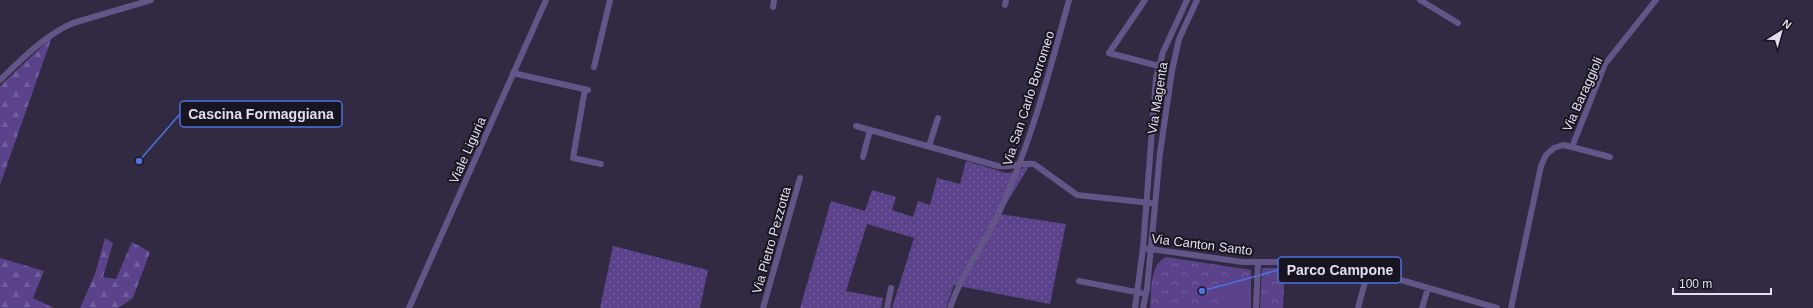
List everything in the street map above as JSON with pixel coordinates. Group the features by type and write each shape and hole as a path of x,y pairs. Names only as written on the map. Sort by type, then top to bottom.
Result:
{"street":[{"path":"0,80 41,43 62,28 73,23 151,0"},
{"name":"Viale Liguria","path":"409,308 546,0"},
{"path":"594,67 610,0"},
{"name":"Via San Carlo Borromeo","path":"950,308 958,287 1001,209 1018,165 1022,160 1057,46 1069,0"},
{"name":"Via Magenta","path":"1145,0 1109,53 1159,66"},
{"name":"Via Magenta","path":"1135,308 1143,248 1155,88 1159,66 1187,0"},
{"name":"Via Magenta","path":"1143,308 1146,294 1160,150 1172,71 1180,36 1197,0"},
{"path":"1420,0 1458,23"},
{"name":"Via Baraggioli","path":"1511,308 1541,166 1546,155 1554,148 1564,145 1572,147 1606,64 1656,0"},
{"path":"1172,33 1180,36"},
{"path":"514,73 586,89 573,158 601,164"},
{"path":"929,146 938,118"},
{"path":"856,126 998,166 1010,167 1030,163 1037,166 1077,195 1155,203"},
{"path":"863,157 870,130"},
{"path":"1572,147 1610,157"},
{"name":"Via Pietro Pezzotta","path":"762,308 800,178"},
{"name":"Via Canton Santo","path":"1143,248 1235,262 1338,262 1496,308"},
{"name":"Via Canton Santo","path":"1256,308 1258,263"},
{"path":"1358,308 1368,271"},
{"path":"1080,281 1146,294"},
{"path":"887,308 891,288"},
{"path":"1422,308 1428,288"}],"green space":[{"path":"52,37 0,185 0,86"},
{"path":"966,161 1006,173 1029,166 1000,214 1066,224 1050,304 954,285 946,308 892,308 914,238 867,224 846,291 883,298 881,308 800,308 831,201 865,211 872,190 896,197 892,210 913,217 918,201 930,205 937,178 960,184"},
{"path":"105,238 113,243 103,277 116,279 132,242 150,252 133,298 118,308 80,308 95,274"},
{"path":"613,246 708,270 700,308 600,308"},
{"path":"1166,257 1251,270 1251,308 1150,308 1151,287 1154,272 1161,261"},
{"path":"0,258 44,271 33,298 54,308 0,308"},
{"path":"1262,268 1285,268 1283,308 1260,308"},
{"path":"1222,279 1249,282 1247,308 1219,308"}],"place":[{"name":"Cascina Formaggiana","path":"139,161"},
{"name":"Parco Campone","path":"1202,291"}]}
